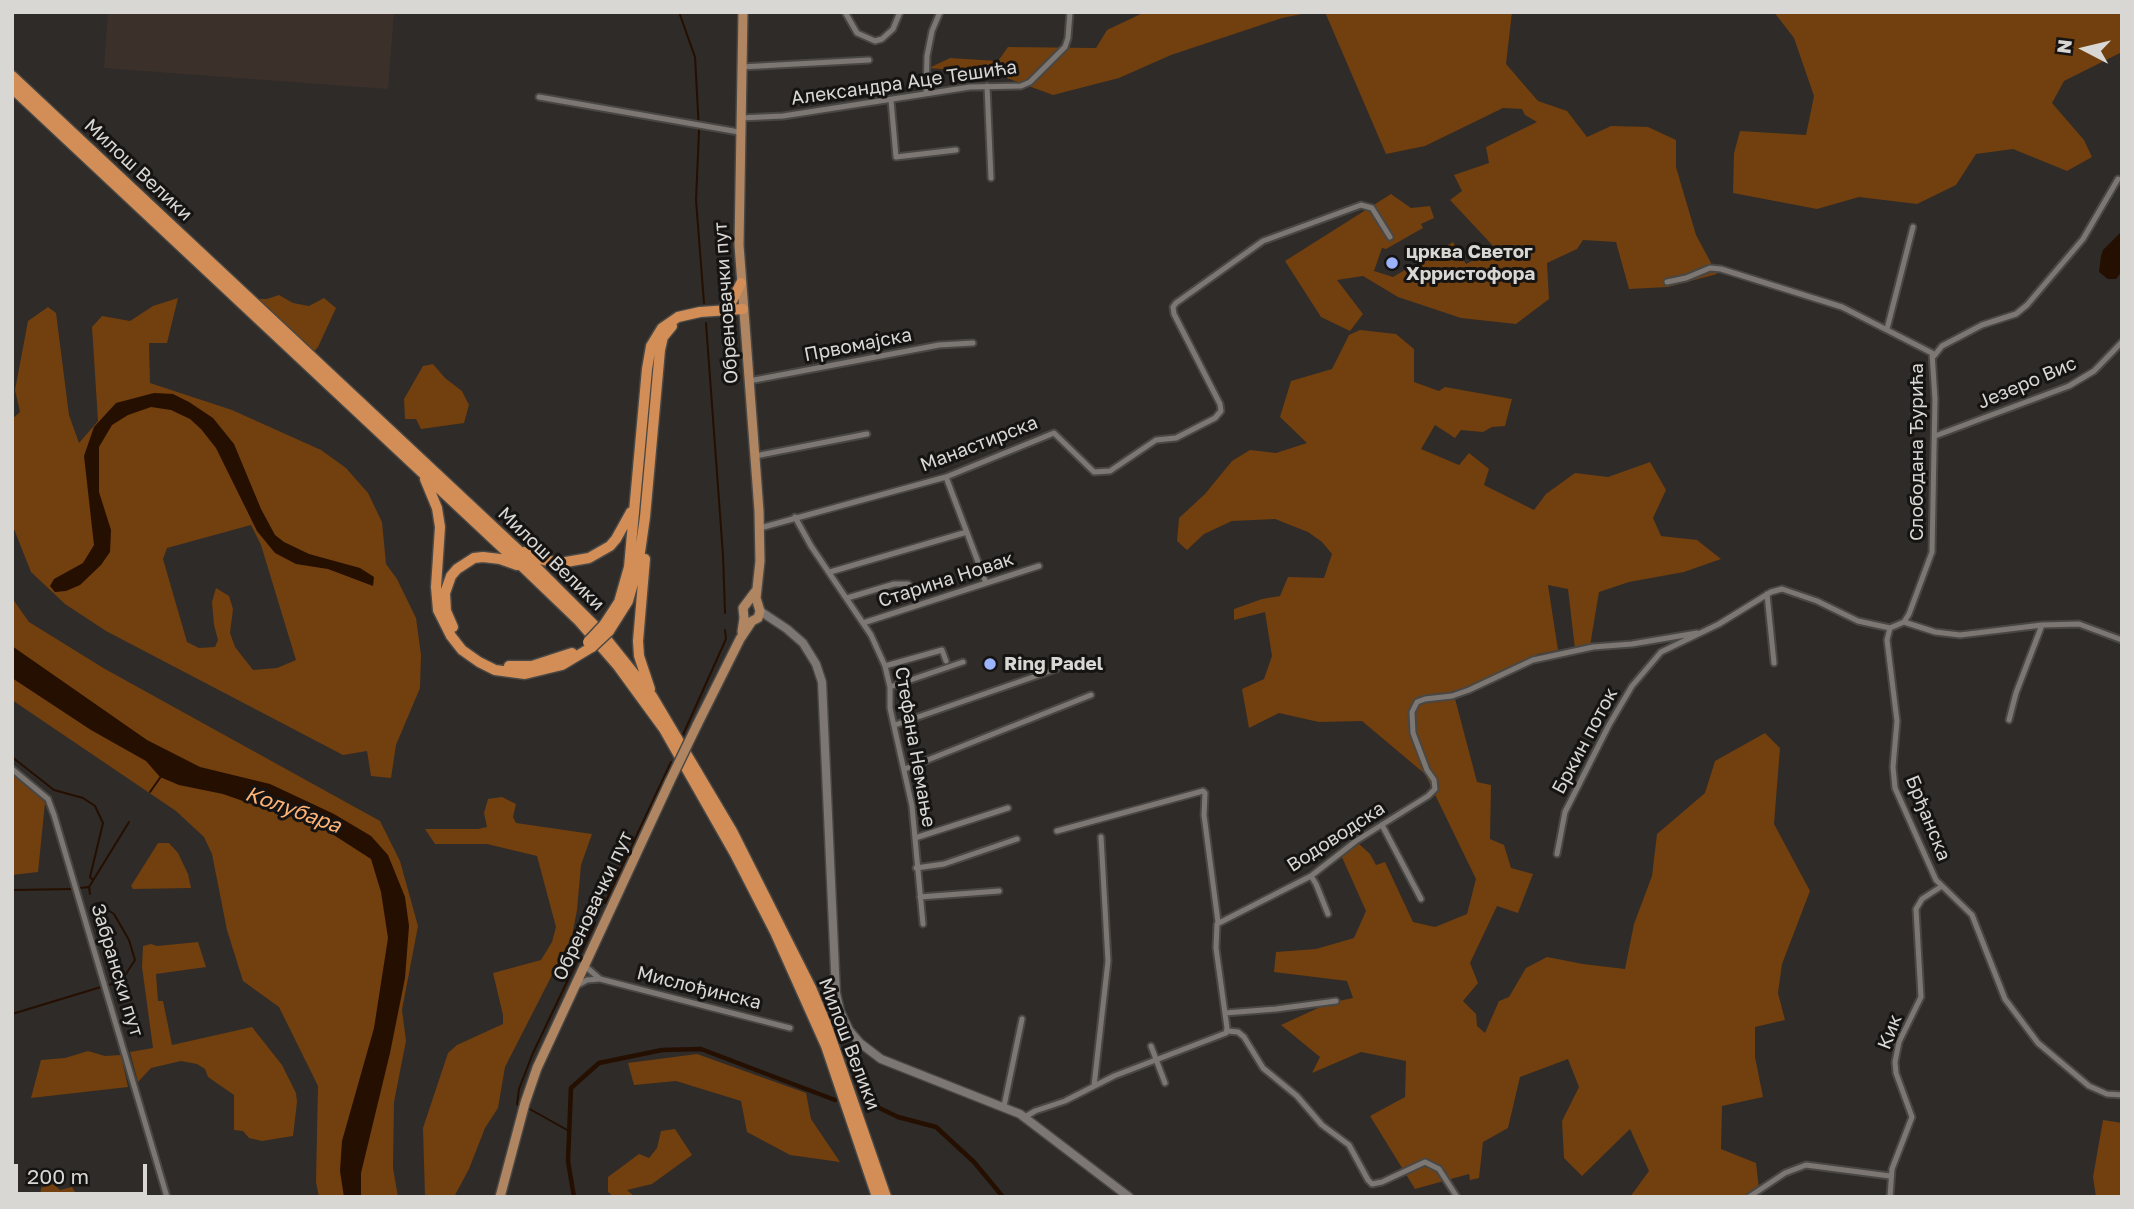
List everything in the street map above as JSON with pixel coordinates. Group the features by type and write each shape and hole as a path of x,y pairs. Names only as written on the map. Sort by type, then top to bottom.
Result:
{"highway":[{"name":"Милош Велики","path":"12,76 86,151 524,568 596,639 640,695 664,729 775,932 826,1046 877,1197"},
{"name":"Милош Велики","path":"12,88 86,151 514,547 600,631 652,696 732,831 811,988 886,1197"},
{"path":"722,310 735,298 741,283"},
{"path":"607,628 627,579 647,369 654,340 664,325 678,317 722,310 743,313"},
{"path":"422,472 439,518 436,587 438,610 450,636 462,650 495,670 525,674 562,665 590,645 607,628 622,612 631,593 645,517 663,337 671,326 685,318 743,313"},
{"path":"514,547 551,561 568,562 589,558 610,546 622,532 636,495"},
{"path":"645,517 647,529 638,642 652,696"},
{"path":"524,568 500,559 483,557 474,558 457,569 447,585 444,602 449,620 459,638 486,659 519,667 558,659 590,645"}],"main road":[{"name":"Обреновачки пут","path":"500,1197 524,1107 540,1060 670,781 754,615 760,561 760,528 738,213 743,12"},
{"name":"Обреновачки пут","path":"754,615 753,603 747,604 756,590"},
{"path":"754,615 780,624 793,633 807,648 822,682 834,966 840,1012 849,1030 860,1044 881,1059 1004,1106 1024,1117 1129,1197"}],"street":[{"path":"845,12 857,33 875,41 882,39 893,29 900,12"},
{"path":"926,94 927,56 932,31 940,12"},
{"name":"Александра Аце Тешића","path":"740,118 783,116 987,86 1021,86 1030,82 1065,47 1070,12"},
{"path":"741,66 869,60"},
{"path":"987,86 991,178"},
{"path":"539,97 739,132"},
{"path":"891,100 896,157 956,149"},
{"path":"1934,356 1942,346 1982,325 2016,314 2027,305 2083,239 2118,178"},
{"name":"Манастирска","path":"760,528 946,477 1054,433 1094,472 1110,471 1156,440 1176,438 1214,418 1221,411 1220,404 1174,314 1174,304 1263,241 1361,205 1372,208 1391,237"},
{"path":"1887,329 1913,227"},
{"name":"Слободана Ђурића","path":"1667,282 1710,268 1721,268 1842,307 1928,349 1934,356 1932,552 1909,614 1903,622"},
{"name":"Језеро Вис","path":"1935,436 2069,386 2095,371 2122,342"},
{"name":"Првомајска","path":"749,381 939,345 973,343"},
{"path":"755,456 867,434"},
{"path":"946,477 986,583"},
{"name":"Стефана Немање","path":"795,517 811,546 863,622 885,666 890,687 887,694 905,769 923,924"},
{"path":"830,572 967,532"},
{"name":"Старина Новак","path":"863,622 1040,566"},
{"path":"847,598 894,584 908,584 912,588"},
{"path":"1774,663 1768,594 1782,589 1792,590 1858,621 1890,628 1903,622 1935,632 1960,635 2042,625 2079,624 2122,640"},
{"name":"Бркин поток","path":"1557,854 1565,812 1609,724 1632,686 1661,652 1719,624 1768,594"},
{"path":"2009,720 2016,693 2042,625"},
{"name":"Брђанска","path":"1890,628 1887,640 1897,721 1893,767 1895,788 1936,880 1972,915 2005,999 2038,1044 2089,1086 2107,1094 2122,1095"},
{"name":"Бркин поток","path":"1439,697 1469,690 1533,660 1593,647 1632,644 1697,633"},
{"path":"885,666 942,650 946,661"},
{"path":"890,687 963,663"},
{"path":"895,725 1056,669"},
{"path":"905,769 1091,695"},
{"name":"Водоводска","path":"1218,922 1311,876 1356,841 1435,789 1434,780 1413,733 1412,719 1417,702 1439,697"},
{"name":"Забрански пут","path":"12,769 48,799 54,815 167,1197"},
{"path":"1057,831 1203,791 1205,793 1204,815 1210,844 1218,922 1216,948 1227,1031"},
{"path":"915,838 1008,808"},
{"path":"1382,825 1421,899"},
{"path":"1094,1086 1108,961 1101,837"},
{"path":"916,868 944,864 1017,839"},
{"path":"1311,876 1328,914"},
{"name":"Кик","path":"1890,1197 1891,1176 1912,1117 1896,1073 1895,1062 1899,1042 1921,997 1916,909 1922,899 1941,886"},
{"path":"920,897 999,891"},
{"name":"Мислођинска","path":"585,966 600,979 790,1028"},
{"path":"576,986 587,980 600,979"},
{"path":"1225,1013 1336,1001"},
{"path":"1004,1106 1022,1019"},
{"path":"1024,1117 1227,1031 1238,1032 1263,1068 1297,1096 1322,1125 1349,1145 1372,1184 1425,1162 1439,1169 1457,1197"},
{"path":"1151,1046 1165,1083"},
{"path":"1749,1197 1785,1173 1806,1165 1891,1176"}],"shaded area":[{"path":"108,12 394,12 388,89 104,68"},
{"path":"1145,12 1312,12 1282,18 1171,55 1119,78 1053,95 996,74 929,68 950,58 998,61 1008,47 1096,48 1107,30"},
{"path":"1325,12 1512,12 1506,64 1538,101 1567,111 1587,137 1611,126 1648,127 1676,140 1676,167 1696,235 1717,274 1668,287 1629,289 1616,242 1583,240 1577,249 1547,263 1549,299 1516,324 1461,318 1398,297 1363,276 1337,280 1363,314 1350,331 1321,317 1285,261 1391,194 1411,208 1430,206 1434,218 1421,224 1423,228 1386,249 1382,248 1374,271 1393,277 1453,242 1466,264 1495,248 1450,200 1462,191 1454,175 1489,163 1486,147 1537,122 1525,115 1522,109 1503,108 1425,146 1386,154"},
{"path":"1774,12 2122,12 2122,52 2064,81 2052,103 2084,140 2092,157 2067,171 2013,149 1976,154 1956,185 1917,204 1859,197 1817,209 1733,193 1734,153 1740,131 1806,135 1814,96 1794,38"},
{"path":"279,295 293,303 309,306 324,298 336,308 318,347 304,363 290,357 285,338 258,314 258,299"},
{"path":"178,298 167,343 149,343 150,383 232,410 321,450 346,468 368,493 382,522 386,564 397,579 416,618 421,655 420,688 396,745 391,778 371,776 367,751 343,755 106,631 65,604 31,572 12,524 12,419 20,412 15,390 28,321 48,307 56,313 69,415 79,443 98,421 92,327 102,316 130,321 153,306","holes":["251,525 261,545 296,660 277,668 253,670 235,647 230,633 233,609 229,596 216,588 212,602 218,640 215,647 199,648 187,642 163,559 167,548"]},
{"path":"1360,330 1396,334 1414,349 1414,382 1439,391 1445,387 1512,399 1505,426 1492,427 1483,432 1461,430 1455,438 1435,425 1421,449 1459,465 1469,453 1489,469 1484,485 1534,510 1546,494 1575,473 1608,477 1650,462 1666,490 1653,518 1661,536 1697,540 1721,559 1684,572 1629,582 1599,592 1590,646 1575,649 1568,589 1548,585 1558,650 1538,654 1465,689 1453,691 1477,782 1491,785 1490,839 1504,845 1511,868 1533,874 1518,913 1497,906 1470,963 1478,983 1463,1001 1476,1014 1477,1026 1485,1033 1499,1001 1509,997 1526,968 1547,957 1625,969 1634,924 1652,876 1657,834 1705,793 1715,761 1765,733 1780,748 1774,824 1810,891 1782,964 1778,993 1785,1020 1755,1027 1755,1057 1763,1097 1722,1106 1721,1149 1756,1163 1760,1197 1630,1197 1649,1171 1630,1129 1582,1176 1564,1158 1562,1121 1579,1087 1568,1059 1520,1077 1508,1128 1483,1142 1479,1178 1470,1180 1469,1174 1415,1189 1370,1116 1405,1097 1406,1061 1361,1052 1312,1073 1320,1057 1281,1025 1329,1003 1353,998 1347,981 1274,972 1276,952 1316,949 1354,938 1366,911 1341,855 1358,843 1370,854 1376,865 1385,862 1413,922 1435,927 1467,914 1476,879 1425,774 1362,721 1319,722 1279,713 1249,728 1242,689 1264,679 1272,656 1265,612 1234,620 1234,609 1280,596 1288,577 1324,578 1332,554 1322,542 1308,532 1275,519 1232,521 1204,534 1187,550 1177,541 1179,518 1205,494 1232,461 1250,450 1276,453 1307,443 1280,417 1291,381 1332,369 1349,335"},
{"path":"433,364 462,391 469,405 464,423 421,429 416,419 405,419 404,399 423,366"},
{"path":"12,598 29,622 105,669 380,821 400,861 418,926 402,1010 406,1041 394,1102 393,1168 398,1197 319,1197 316,1182 318,1086 279,1007 243,981 227,930 212,854 204,837 176,811 12,700"},
{"path":"12,771 45,803 38,872 12,875"},
{"path":"502,797 516,804 513,817 516,823 592,834 581,865 572,936 505,1067 498,1108 485,1128 469,1169 454,1197 425,1197 423,1128 448,1053 457,1045 503,1024 493,973 541,960 552,942 556,927 537,856 487,844 435,844 425,829 487,827 484,813 488,799"},
{"path":"158,843 169,843 178,853 191,888 133,889 131,886"},
{"path":"198,942 206,967 156,974 158,1001 163,1001 172,1045 252,1027 282,1065 296,1093 293,1136 262,1141 249,1138 243,1131 234,1130 234,1095 208,1077 205,1069 197,1064 181,1061 151,1068 138,1082 130,1052 153,1048 142,967 143,946"},
{"path":"88,1051 105,1056 121,1055 128,1087 31,1098 41,1060 65,1058"},
{"path":"697,1054 806,1093 811,1119 840,1162 790,1155 747,1132 741,1101 676,1081 634,1085 628,1063"},
{"path":"2103,1120 2122,1123 2122,1197 2096,1197 2093,1177"},
{"path":"675,1129 692,1155 652,1184 627,1190 635,1197 614,1197 608,1192 608,1177 639,1154 649,1158 657,1148 661,1131"},
{"path":"53,1184 60,1190 72,1187 78,1197 40,1197 41,1188"}],"water":[{"path":"2122,231 2122,271 2116,279 2108,279 2099,272 2101,256 2103,250"},
{"path":"154,393 173,394 213,418 234,444 275,535 309,554 360,568 374,577 373,586 328,569 296,564 275,553 257,531 216,448 201,429 190,419 171,410 151,407 128,415 112,425 99,447 99,492 111,530 110,552 80,585 55,592 50,586 54,579 83,563 94,545 84,456 94,427 116,403"},
{"name":"Колубара","path":"12,646 147,740 200,767 270,784 334,814 371,836 388,855 405,897 409,926 405,978 361,1173 361,1197 344,1197 340,1171 342,1141 374,1028 388,938 381,892 371,859 312,821 280,814 223,794 179,785 160,777 146,761 91,730 12,678"}],"waterway":[{"path":"679,12 695,57 699,131 696,200 704,303"},
{"path":"706,323 725,613"},
{"path":"682,737 726,639 725,630"},
{"path":"12,757 54,790 83,798 95,806 103,823 90,877 93,880"},
{"path":"605,903 671,762"},
{"path":"150,792 162,775"},
{"path":"90,894 89,887 129,822"},
{"path":"80,888 89,887"},
{"path":"12,890 72,889"},
{"path":"97,903 114,914 129,940 135,960 122,980 109,985"},
{"path":"521,1106 517,1104 519,1089 533,1053 595,923"},
{"path":"12,1014 101,987"},
{"path":"574,1197 568,1161 571,1088 599,1063 662,1050 701,1049 835,1100"},
{"path":"869,1103 898,1117 936,1127 974,1162 1003,1197"},
{"path":"526,1107 569,1131"}],"place":[{"name":"црква Светог Хрристофора","path":"1392,263"},
{"name":"Ring Padel","path":"990,664"}]}
